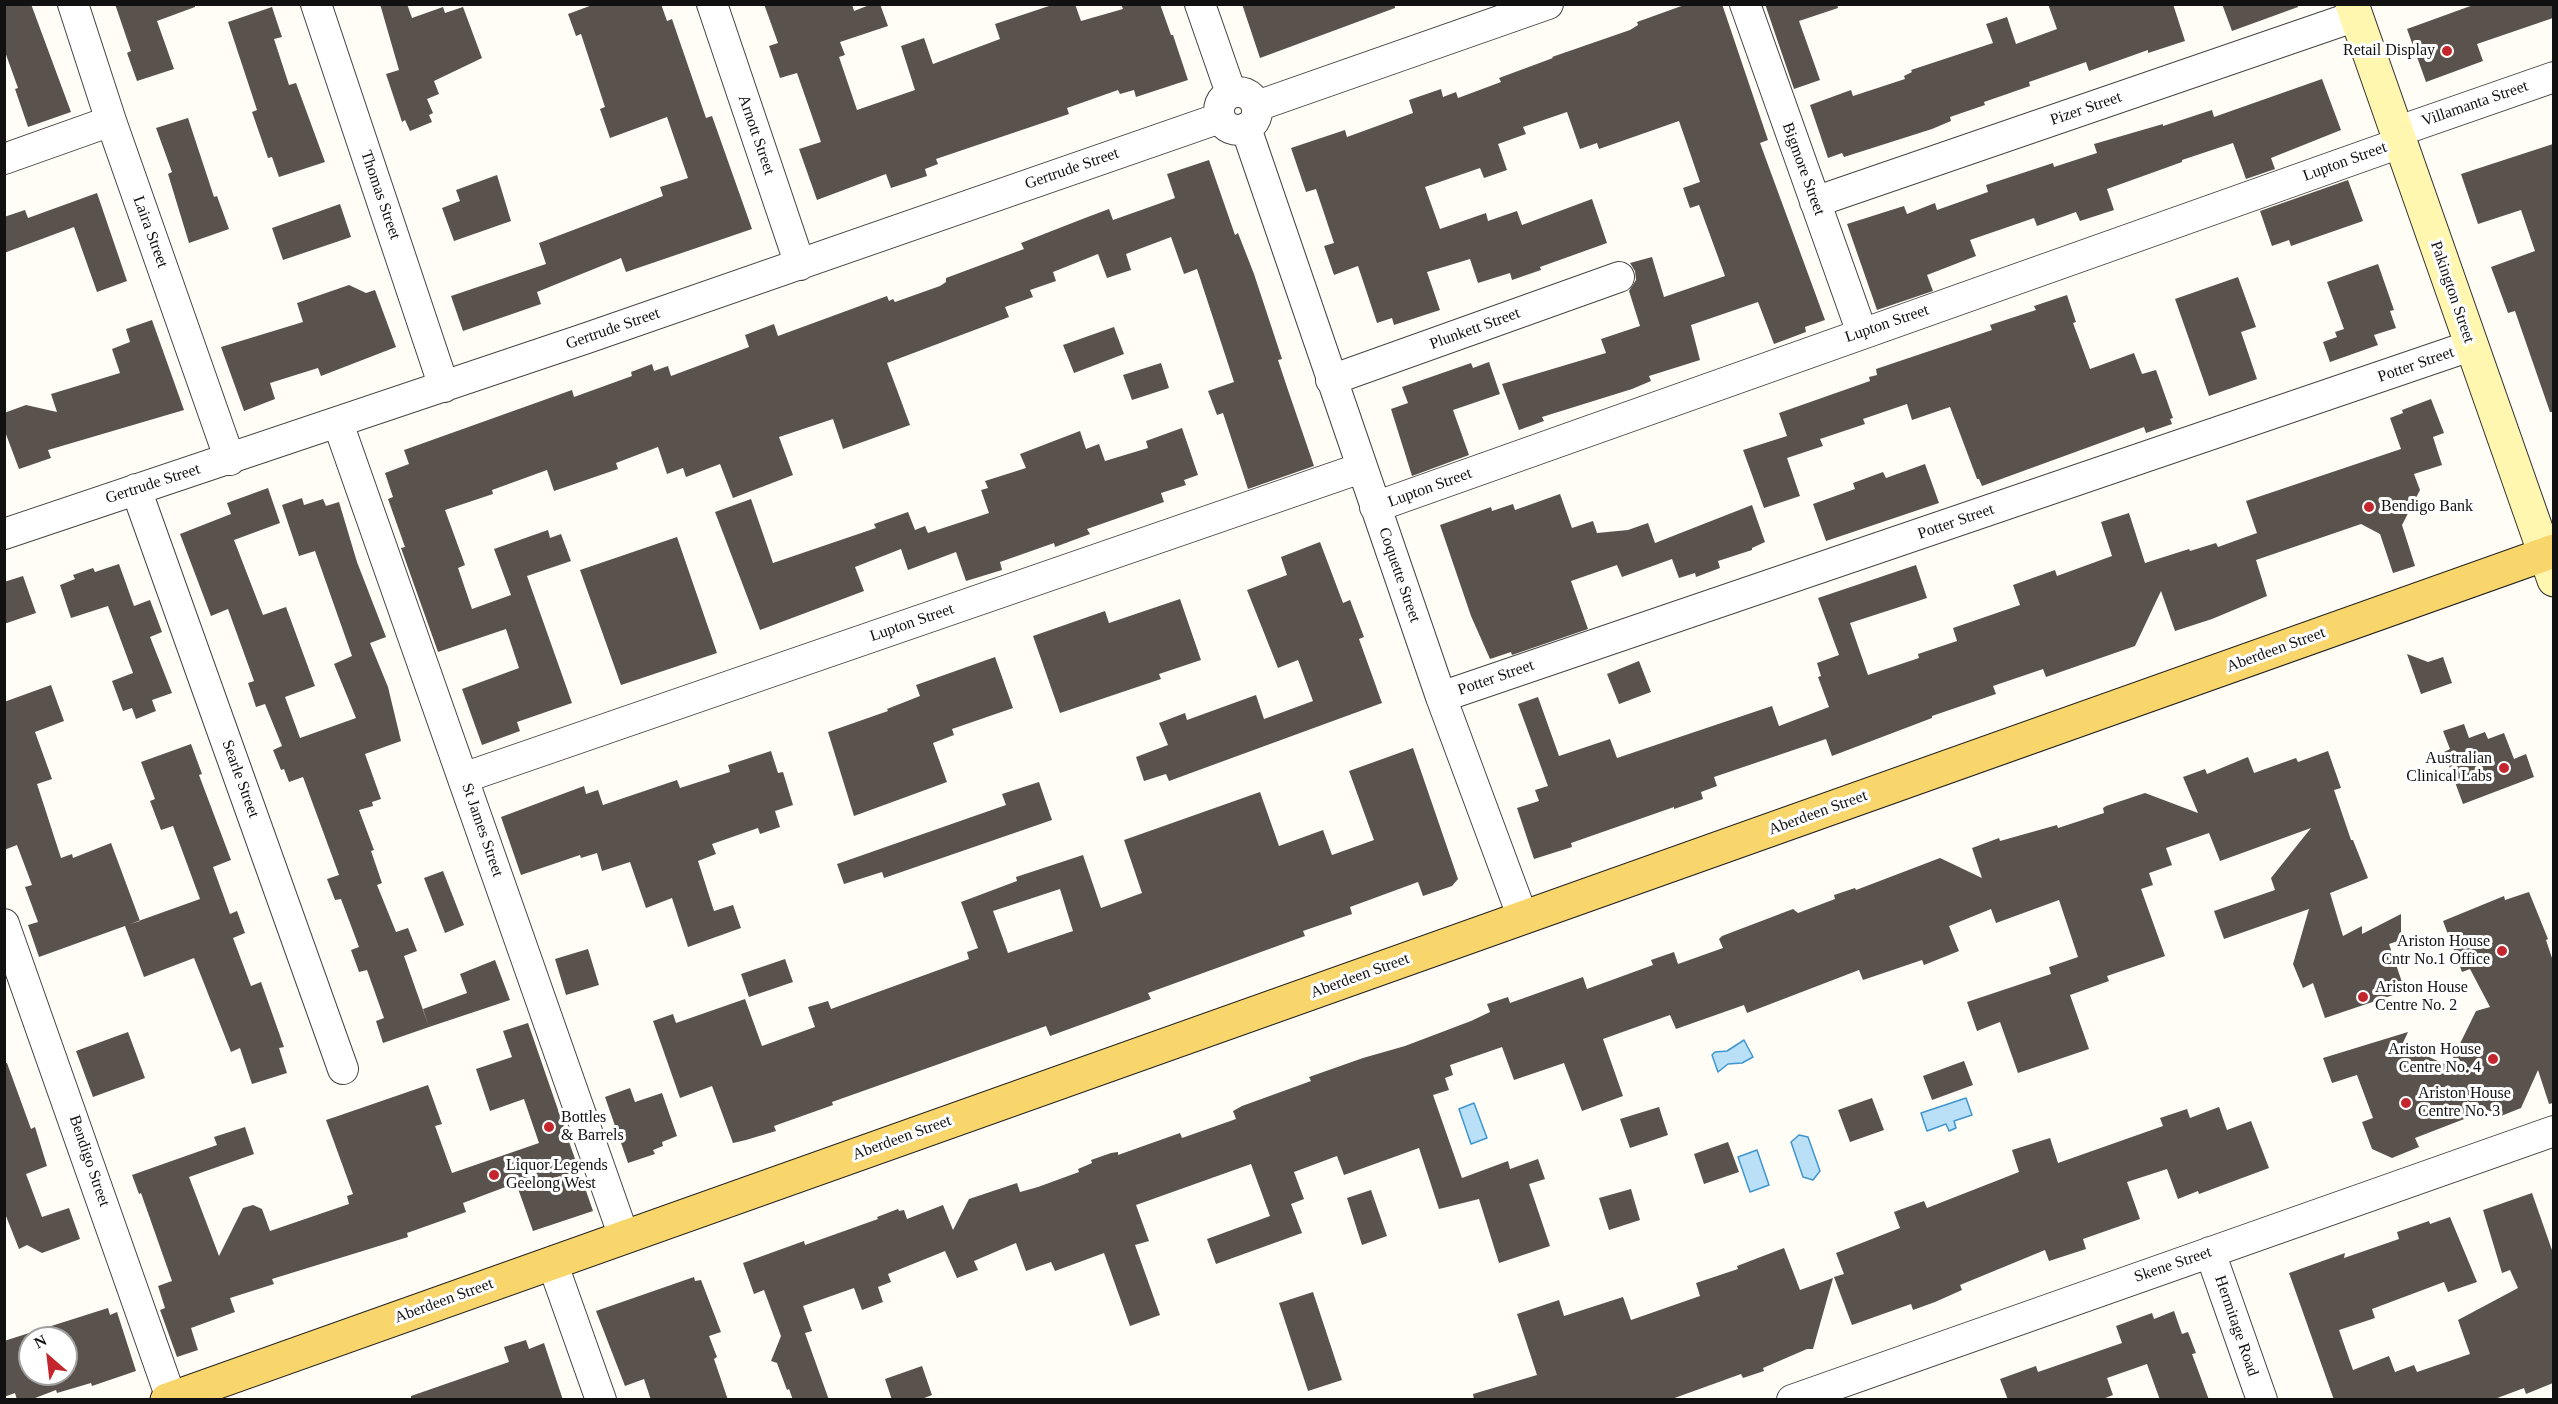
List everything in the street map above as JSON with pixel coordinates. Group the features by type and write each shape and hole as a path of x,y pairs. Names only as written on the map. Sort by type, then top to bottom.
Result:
{"main road":[{"name":"Aberdeen Street","path":"169,1399 1523,918 2550,562"}],"street":[{"name":"Laira Street","path":"73,4 111,121 230,460"},
{"name":"Thomas Street","path":"316,4 444,387"},
{"name":"Arnott Street","path":"712,4 800,265"},
{"name":"Coquette Street","path":"1200,4 1441,697 1523,918"},
{"name":"Bigmore Street","path":"1745,4 1862,333"},
{"name":"Gertrude Street","path":"4,534 230,460 800,265 1545,5"},
{"name":"Pizer Street","path":"1815,202 2354,10"},
{"name":"Pakington Street","path":"2354,10 2470,346 2550,562"},
{"name":"Villamanta Street","path":"2398,137 2553,77"},
{"path":"4,159 111,121"},
{"name":"Lupton Street","path":"1375,507 1862,333 2398,137"},
{"name":"Plunkett Street","path":"1331,380 1619,277"},
{"name":"Potter Street","path":"1441,697 2470,346"},
{"name":"St James Street","path":"338,423 624,1237"},
{"name":"Lupton Street","path":"464,778 1361,468"},
{"name":"Searle Street","path":"136,489 343,1069"},
{"name":"Bendigo Street","path":"4,924 169,1399"},
{"name":"Skene Street","path":"1792,1400 1865,1387 2210,1252 2553,1131"},
{"name":"Hermitage Road","path":"2210,1252 2262,1400"},
{"path":"552,1263 601,1400"}],"water":[{"path":"1744,1040 1753,1057 1742,1063 1728,1064 1718,1072 1712,1055 1715,1052 1727,1051"},
{"path":"1966,1098 1972,1115 1954,1121 1956,1128 1949,1131 1946,1124 1927,1131 1921,1113"},
{"path":"1474,1103 1487,1138 1471,1144 1459,1109"},
{"path":"1799,1135 1808,1137 1820,1171 1813,1180 1803,1177 1791,1142"},
{"path":"1757,1150 1769,1185 1750,1192 1738,1157"}],"building":[{"path":"4,4 31,4 71,112 28,127 15,89 18,88 4,49"},
{"path":"115,4 195,4 195,7 157,21 174,69 137,81 127,53 131,51"},
{"path":"380,4 407,4 412,18 443,7 445,13 463,7 482,58 434,81 439,94 427,99 433,113 429,115 432,122 410,131 405,120 402,122 386,74 399,70"},
{"path":"595,4 661,4 667,21 672,19 706,118 712,116 752,229 626,272 621,258 537,292 541,304 463,331 451,296 546,264 539,243 663,196 660,187 688,178 667,117 610,138 600,109 605,107 581,34 576,36 568,14"},
{"path":"764,4 852,4 854,11 872,4 880,4 888,26 840,42 845,55 839,57 857,110 915,90 901,46 924,38 933,64 1000,39 995,24 1055,4 1075,4 1081,21 1123,9 1121,4 1160,4 1188,80 1136,97 1134,90 1120,94 1118,90 1067,108 1069,114 936,159 938,164 925,169 927,176 891,188 886,174 817,200 799,149 821,142 797,73 780,78 769,46 778,43"},
{"path":"1242,4 1395,4 1395,8 1260,58"},
{"path":"1687,4 1722,4 1768,140 1760,143 1825,320 1805,327 1806,332 1774,344 1758,302 1691,325 1700,360 1649,376 1651,381 1632,389 1542,417 1544,421 1519,430 1502,384 1606,353 1601,339 1640,326 1629,291 1636,280 1635,271 1630,263 1652,257 1664,297 1725,276 1699,205 1690,208 1683,188 1700,182 1679,121 1599,149 1597,143 1580,149 1567,112 1523,127 1526,134 1498,144 1507,170 1484,178 1480,168 1425,187 1440,229 1486,213 1488,221 1517,211 1522,225 1592,199 1607,243 1540,267 1541,270 1512,280 1510,273 1478,283 1470,259 1427,272 1440,310 1394,325 1392,318 1377,323 1358,266 1334,275 1324,246 1334,243 1316,189 1306,192 1291,148 1345,130 1347,137 1413,113 1409,100 1441,89 1443,97 1456,92 1458,98 1501,82 1499,78 1630,30 1638,25 1637,22"},
{"path":"1765,4 1837,4 1838,8 1799,21 1820,80 1794,89"},
{"path":"2048,4 2173,4 2185,41 2148,53 2148,50 2089,71 2086,62 2029,82 2030,86 1984,102 1985,105 1950,117 1951,121 1932,129 1844,157 1842,153 1828,158 1810,105 1851,90 1853,96 1905,79 1904,76 1912,72 1911,70 1993,43 1986,24 2007,17 2016,44 2057,29"},
{"path":"2222,4 2297,4 2298,7 2232,31"},
{"name":"Retail Display","path":"2476,4 2553,4 2553,18 2477,44 2483,61 2426,82 2407,29"},
{"path":"272,7 282,37 274,39 289,85 296,83 325,162 279,177 272,157 268,158 252,112 257,110 228,22"},
{"path":"2322,79 2341,130 2271,158 2275,169 2246,179 2233,143 2182,160 2182,162 2107,189 2114,210 2080,221 2076,212 2037,226 2034,218 1970,240 1976,256 1927,275 1933,291 1877,310 1847,224 1904,206 1907,214 1935,203 1937,210 1988,192 1986,185 2053,163 2054,167 2097,153 2094,144 2163,124 2163,126 2212,110 2214,117"},
{"path":"188,118 214,197 217,196 229,229 189,243 168,174 172,172 156,128"},
{"path":"2553,144 2553,412 2550,412 2515,311 2508,313 2491,267 2535,251 2521,210 2478,224 2461,174"},
{"path":"1209,160 1235,235 1238,233 1254,274 1282,359 1278,360 1314,466 1248,489 1223,413 1217,415 1208,391 1234,382 1197,269 1184,274 1171,237 1126,254 1131,270 1107,278 1098,254 1053,272 1056,281 1030,290 1033,297 1005,307 1009,317 887,363 910,425 843,449 833,419 779,437 793,475 733,498 720,464 686,477 683,468 667,474 658,447 616,463 618,469 554,491 547,470 492,490 493,494 445,510 465,565 458,568 472,609 511,595 494,549 548,530 550,538 561,534 571,561 527,576 572,703 517,722 520,731 482,745 462,689 519,668 506,629 438,652 401,548 405,547 388,499 393,497 385,473 409,464 404,450 572,390 574,397 632,376 631,372 652,364 654,371 668,366 671,376 749,347 745,335 774,324 778,336 887,296 889,301 893,299 895,302 940,286 946,282 946,278 1024,249 1021,243 1109,209 1113,220 1175,198 1167,174"},
{"path":"497,175 511,221 454,241 442,208 460,201 456,190"},
{"path":"2348,180 2363,221 2291,246 2289,240 2272,246 2260,211"},
{"path":"97,193 127,281 97,292 74,227 4,253 4,217 25,210 28,218"},
{"path":"340,204 351,237 283,260 272,228"},
{"path":"2378,264 2394,310 2390,311 2396,328 2374,335 2378,345 2330,362 2323,342 2337,337 2335,332 2344,329 2327,282"},
{"path":"2238,277 2256,327 2241,332 2257,379 2209,396 2175,299"},
{"path":"349,285 366,293 375,290 396,347 321,376 318,368 270,383 275,399 244,411 221,347 303,322 297,303"},
{"path":"2067,295 2076,322 2073,323 2090,369 2134,353 2142,374 2156,370 2173,418 2170,419 2172,424 2146,433 2144,427 1982,486 1977,479 1950,407 1912,420 1907,404 1863,419 1865,424 1820,439 1823,446 1787,458 1800,496 1764,508 1743,450 1787,436 1779,413 1870,381 1869,377 1877,375 1876,369 1992,330 1990,325 2036,310 2034,306"},
{"path":"152,320 184,410 48,450 51,458 19,469 4,429 4,413 26,405 57,412 51,394 120,373 112,349 130,342 126,329"},
{"path":"1114,327 1124,354 1074,373 1063,345"},
{"path":"1489,362 1500,394 1453,410 1469,455 1412,476 1391,409 1408,403 1402,387 1471,363 1473,368"},
{"path":"1161,363 1169,388 1132,400 1123,375"},
{"path":"2431,399 2444,433 2433,437 2442,465 2414,474 2420,490 2402,525 2415,566 2393,573 2380,534 2361,524 2256,560 2267,596 2212,619 2175,631 2161,591 2135,646 2046,677 2043,669 1993,686 1996,694 1932,716 1932,718 1832,756 1826,739 1714,777 1717,786 1701,792 1703,799 1571,843 1572,847 1534,859 1517,808 1539,801 1535,790 1548,786 1518,704 1538,697 1559,756 1610,739 1617,758 1772,706 1779,726 1829,707 1818,677 1821,676 1817,663 1839,655 1818,598 1916,565 1927,598 1850,623 1868,675 1919,658 1918,654 1957,641 1953,628 2020,605 2013,585 2055,570 2057,576 2112,556 2101,522 2129,513 2145,563 2216,543 2218,547 2257,533 2246,501 2401,449 2390,418 2403,413 2402,410"},
{"path":"1182,428 1198,475 1184,480 1186,485 1161,493 1164,502 1087,529 1090,534 1055,547 1054,543 1000,562 1002,570 966,581 956,552 908,570 901,549 855,567 864,591 760,630 715,512 751,499 773,563 876,528 874,524 908,512 915,530 925,526 928,533 989,513 981,490 988,488 985,481 1026,468 1020,454 1080,431 1086,449 1099,444 1105,461 1148,448 1146,441"},
{"path":"1925,464 1939,503 1826,541 1813,504 1855,489 1853,483 1883,472 1886,478"},
{"path":"268,488 280,523 234,540 263,615 286,607 315,686 285,697 300,738 356,718 334,664 352,656 315,551 299,556 282,505 302,498 304,505 323,499 326,506 339,502 357,562 386,637 370,643 388,687 401,741 365,754 381,799 372,802 373,806 359,810 374,850 371,851 382,883 377,885 396,932 408,928 417,951 404,956 429,1027 383,1043 376,1021 384,1018 367,970 359,972 351,950 359,947 341,899 335,900 327,879 339,875 303,777 289,782 284,769 281,770 273,750 282,746 265,704 256,707 248,683 254,681 228,609 211,616 180,534 231,514 227,503"},
{"path":"1560,494 1572,528 1593,521 1597,533 1628,530 1648,523 1655,543 1752,505 1765,542 1752,550 1718,561 1720,568 1696,577 1695,573 1679,578 1672,559 1622,577 1617,565 1571,581 1588,629 1512,655 1511,652 1490,659 1471,616 1440,525 1491,507 1492,511 1513,504 1515,510"},
{"path":"677,537 717,653 621,685 580,570"},
{"path":"1320,542 1343,603 1350,600 1364,637 1359,639 1382,703 1169,781 1166,774 1144,781 1136,757 1168,745 1159,723 1185,713 1187,720 1256,695 1264,719 1313,701 1298,660 1278,668 1247,590 1287,575 1281,557"},
{"path":"119,564 134,606 150,600 162,632 150,637 172,693 152,700 156,711 136,719 132,708 123,711 112,681 133,673 108,606 71,618 60,585 75,579 73,575 93,568 95,572"},
{"path":"23,576 36,613 4,624 4,582"},
{"path":"1180,599 1201,660 1159,674 1161,679 1060,713 1033,636 1105,611 1109,623"},
{"path":"2407,654 2428,662 2443,657 2452,683 2421,694"},
{"path":"995,657 1013,708 952,729 954,735 933,743 947,782 854,816 828,732 888,711 887,709 920,696 916,685"},
{"path":"1639,661 1651,692 1619,704 1607,674"},
{"path":"51,685 64,721 35,732 52,779 37,784 61,858 72,854 73,858 111,843 140,920 200,899 173,826 161,830 150,801 155,799 141,762 191,744 202,774 199,775 231,860 213,867 230,914 237,911 245,933 233,938 251,986 261,982 284,1047 279,1048 287,1073 252,1084 240,1048 231,1052 194,958 144,977 125,926 39,957 28,925 38,922 25,887 32,885 17,845 4,850 4,702"},
{"name":"Australian Clinical Labs","path":"2464,724 2469,738 2485,732 2488,739 2504,733 2514,759 2526,754 2534,777 2463,804 2444,752 2450,749 2443,731"},
{"path":"1413,748 1458,879 1452,886 1423,896 1418,882 1350,907 1352,914 1303,931 1305,936 1148,993 1151,999 1050,1036 1046,1026 832,1102 833,1105 774,1126 776,1131 746,1140 733,1143 712,1086 680,1098 653,1021 673,1014 676,1023 745,999 762,1046 815,1027 808,1007 828,1001 831,1009 969,959 967,952 978,948 961,902 1017,881 1016,877 1083,855 1101,908 1142,893 1124,840 1260,792 1279,846 1323,830 1332,855 1374,840 1349,771","holes":["1060,889 1073,931 1008,953 993,911"]},
{"path":"771,751 778,773 783,772 793,805 775,811 780,827 760,834 758,828 712,844 716,854 698,861 714,911 733,905 741,928 688,947 672,898 646,908 630,862 602,871 597,853 581,858 580,855 521,875 501,817 584,786 586,794 598,790 603,805 677,780 680,788 730,772 728,765"},
{"path":"2328,751 2341,788 2334,790 2351,840 2353,840 2368,878 2330,893 2343,936 2362,926 2362,934 2401,914 2401,940 2389,944 2405,991 2325,1018 2313,983 2303,988 2293,964 2309,909 2224,939 2214,911 2275,890 2271,878 2311,828 2220,861 2209,833 2166,848 2172,865 2149,873 2153,885 2141,889 2165,956 2107,976 2109,981 2070,995 2089,1049 2018,1073 2000,1022 1977,1031 1967,1002 2051,974 2049,967 2078,957 2059,900 1996,923 1991,909 1949,926 1959,951 1924,965 1922,960 1863,980 1859,970 1747,1013 1744,1005 1676,1029 1670,1015 1603,1039 1623,1096 1582,1111 1564,1063 1514,1080 1502,1047 1450,1065 1453,1075 1445,1078 1449,1090 1433,1095 1462,1178 1508,1161 1510,1169 1538,1159 1545,1179 1529,1184 1550,1246 1499,1263 1479,1199 1439,1209 1419,1148 1344,1175 1337,1156 1294,1172 1304,1199 1291,1204 1302,1233 1216,1264 1207,1239 1270,1216 1251,1164 1136,1205 1149,1241 1135,1245 1160,1315 1130,1326 1104,1253 1055,1271 1051,1262 1026,1271 1016,1243 974,1261 978,1270 957,1278 945,1251 888,1274 891,1282 878,1287 883,1302 862,1310 854,1288 803,1306 812,1331 805,1333 829,1400 793,1400 777,1363 771,1361 781,1336 764,1290 754,1294 743,1263 804,1241 805,1245 878,1219 877,1217 898,1209 899,1211 904,1210 907,1219 943,1205 953,1230 969,1199 1017,1183 1020,1192 1038,1187 1079,1172 1078,1169 1092,1163 1091,1160 1111,1153 1118,1152 1118,1155 1180,1133 1182,1138 1236,1119 1233,1111 1242,1106 1311,1081 1309,1077 1405,1046 1471,1021 1490,1012 1487,1004 1508,997 1510,1003 1583,977 1587,989 1653,965 1651,960 1674,952 1678,964 1723,948 1719,939 1722,936 1793,909 1798,913 1835,899 1834,895 1855,888 1856,890 1940,858 1982,878 1972,848 1999,838 2000,841 2057,825 2058,828 2104,813 2103,808 2106,806 2145,793 2198,813 2183,777 2205,769 2207,774 2248,757 2254,773 2296,758 2298,762"},
{"path":"1039,782 1052,820 884,878 882,872 844,884 837,864 1006,805 1002,794"},
{"path":"443,871 464,925 445,933 424,878"},
{"path":"2529,892 2548,939 2546,940 2553,961 2553,1103 2549,1104 2538,1070 2521,1108 2501,1116 2467,1101 2472,1116 2415,1138 2419,1147 2392,1158 2372,1149 2362,1122 2373,1118 2357,1075 2332,1083 2323,1058 2408,1032 2402,1045 2449,1066 2476,1011 2490,1007 2470,969 2462,972 2443,921 2504,896 2505,900"},
{"path":"588,949 599,985 566,995 555,959"},
{"path":"785,959 793,982 749,997 741,974"},
{"path":"495,960 510,1000 429,1027 423,1009 467,993 460,974"},
{"path":"528,1023 593,1211 533,1231 516,1183 463,1203 466,1212 407,1233 408,1237 272,1279 274,1284 230,1298 235,1312 191,1328 198,1350 177,1357 160,1310 165,1308 158,1286 172,1281 141,1193 139,1194 132,1175 217,1145 214,1137 245,1127 254,1154 189,1177 219,1256 243,1208 253,1205 262,1209 270,1231 349,1204 347,1196 353,1194 326,1120 428,1085 442,1124 435,1126 452,1173 539,1143 524,1099 490,1111 476,1069 512,1057 503,1031"},
{"path":"128,1032 145,1078 93,1097 76,1051"},
{"path":"1964,1061 1973,1085 1932,1100 1923,1076"},
{"path":"4,1063 7,1063 31,1129 35,1127 47,1166 26,1174 42,1217 69,1208 80,1239 42,1253 27,1245 19,1249 4,1211"},
{"path":"630,1088 635,1102 662,1093 677,1136 662,1142 663,1146 653,1150 655,1154 628,1163 605,1097"},
{"path":"1872,1098 1884,1130 1850,1142 1838,1110"},
{"path":"1659,1107 1668,1135 1630,1148 1620,1119"},
{"path":"2219,1107 2227,1130 2251,1121 2269,1168 2199,1194 2198,1191 2178,1199 2167,1169 2127,1182 2140,1219 2083,1239 2086,1249 2049,1261 2045,1250 1960,1285 1962,1290 1935,1302 1913,1310 1911,1304 1852,1325 1834,1277 1844,1274 1836,1253 1900,1228 1894,1212 1924,1201 1927,1208 2019,1172 2012,1150 2050,1138 2058,1163 2163,1126 2160,1118 2187,1109 2190,1118"},
{"path":"1728,1142 1739,1172 1704,1184 1694,1154"},
{"path":"1631,1189 1640,1220 1609,1230 1599,1198"},
{"path":"1371,1190 1387,1236 1362,1245 1347,1198"},
{"path":"2532,1193 2553,1253 2553,1383 2526,1394 2524,1388 2492,1400 2334,1400 2289,1273 2345,1253 2344,1258 2399,1239 2397,1232 2429,1221 2430,1224 2450,1217 2477,1282 2448,1292 2444,1282 2372,1309 2375,1318 2339,1330 2353,1370 2389,1356 2395,1372 2414,1365 2417,1372 2470,1354 2458,1320 2518,1288 2510,1270 2502,1273 2483,1210"},
{"path":"1784,1248 1800,1290 1833,1278 1813,1349 1807,1349 1763,1368 1764,1371 1743,1378 1741,1374 1669,1400 1474,1400 1473,1394 1537,1375 1517,1314 1559,1300 1564,1316 1623,1297 1631,1320 1700,1296 1696,1283 1738,1269 1737,1266"},
{"path":"694,1277 695,1281 701,1280 721,1332 709,1336 728,1400 651,1400 644,1379 625,1386 596,1311"},
{"path":"1313,1292 1342,1380 1308,1391 1279,1303"},
{"path":"108,1308 110,1315 117,1312 136,1371 92,1386 91,1383 57,1393 56,1390 30,1400 17,1400 15,1393 4,1397 4,1341 18,1337 18,1386 78,1386 78,1326 51,1326"},
{"path":"2174,1311 2182,1334 2188,1332 2196,1353 2192,1354 2209,1400 2160,1400 2147,1364 2107,1378 2113,1395 2100,1400 2008,1400 2000,1379 2036,1366 2038,1372 2122,1343 2116,1326 2152,1313 2154,1319"},
{"path":"526,1340 529,1349 544,1343 563,1400 411,1400 411,1396 509,1362 504,1347"},
{"path":"922,1366 932,1395 919,1400 892,1400 885,1379"}],"place":[{"name":"Retail Display","path":"2447,51"},
{"name":"Bendigo Bank","path":"2369,507"},
{"name":"Australian Clinical Labs","path":"2504,768"},
{"name":"Ariston House Cntr No.1 Office","path":"2502,951"},
{"name":"Ariston House Centre No. 2","path":"2363,997"},
{"name":"Ariston House Centre No. 4","path":"2493,1059"},
{"name":"Ariston House Centre No. 3","path":"2406,1103"},
{"name":"Bottles & Barrels","path":"549,1127"},
{"name":"Liquor Legends Geelong West","path":"494,1175"}]}
